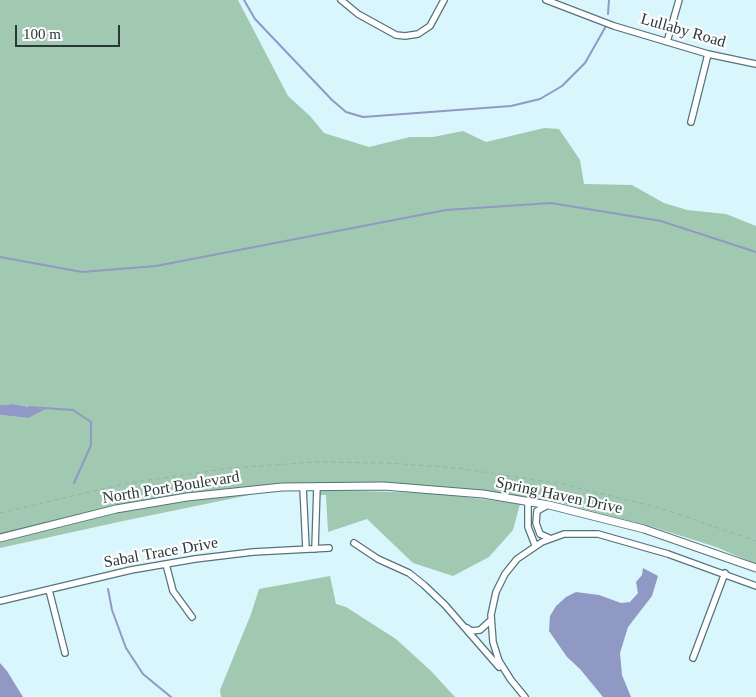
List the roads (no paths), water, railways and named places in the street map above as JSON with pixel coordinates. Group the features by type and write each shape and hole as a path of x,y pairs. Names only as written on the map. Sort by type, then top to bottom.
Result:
{"street":[{"path":"341,0 358,14 396,35 405,36 418,34 430,26 444,0"},
{"name":"Lullaby Road","path":"546,0 614,26 708,54 756,64"},
{"path":"667,42 678,0"},
{"path":"692,122 708,54"},
{"name":"North Port Boulevard","path":"0,538 116,509 160,501 252,490 350,485"},
{"name":"Spring Haven Drive","path":"350,485 436,489 549,505 644,529 756,568"},
{"path":"316,548 317,486"},
{"path":"303,487 306,549"},
{"path":"528,502 528,527 535,545"},
{"path":"549,505 539,508 536,523 543,537 551,538"},
{"path":"305,526 317,526"},
{"path":"465,627 471,631 480,630 488,625 491,619 496,592 505,574 517,559 535,545 551,538 572,533 598,534 724,573 756,586"},
{"path":"354,543 369,554 418,579 439,598 525,697"},
{"name":"Sabal Trace Drive","path":"0,601 166,564 253,552 329,548"},
{"path":"166,564 172,591 192,618"},
{"path":"693,658 724,573"},
{"path":"49,590 65,653"},
{"path":"491,619 495,652 511,680"}],"water":[{"path":"13,404 45,409 29,418 0,415 0,405"},
{"path":"643,568 658,576 652,596 628,627 620,653 622,675 631,697 603,697 580,669 567,657 549,631 550,616 556,606 566,597 576,592 599,595 621,603 630,602 638,593 636,582 642,575"},
{"path":"0,663 7,671 23,697 0,697"}],"waterway":[{"path":"244,0 255,19 332,100 346,112 363,117 511,106 540,99 562,86 585,63 606,26"},
{"path":"608,14 609,0"},
{"path":"0,257 82,272 156,266 446,210 551,203 661,221 756,252"},
{"path":"29,407 73,410 91,422 91,445 74,483"},
{"path":"108,589 112,610 126,648 143,674 171,697"}]}
